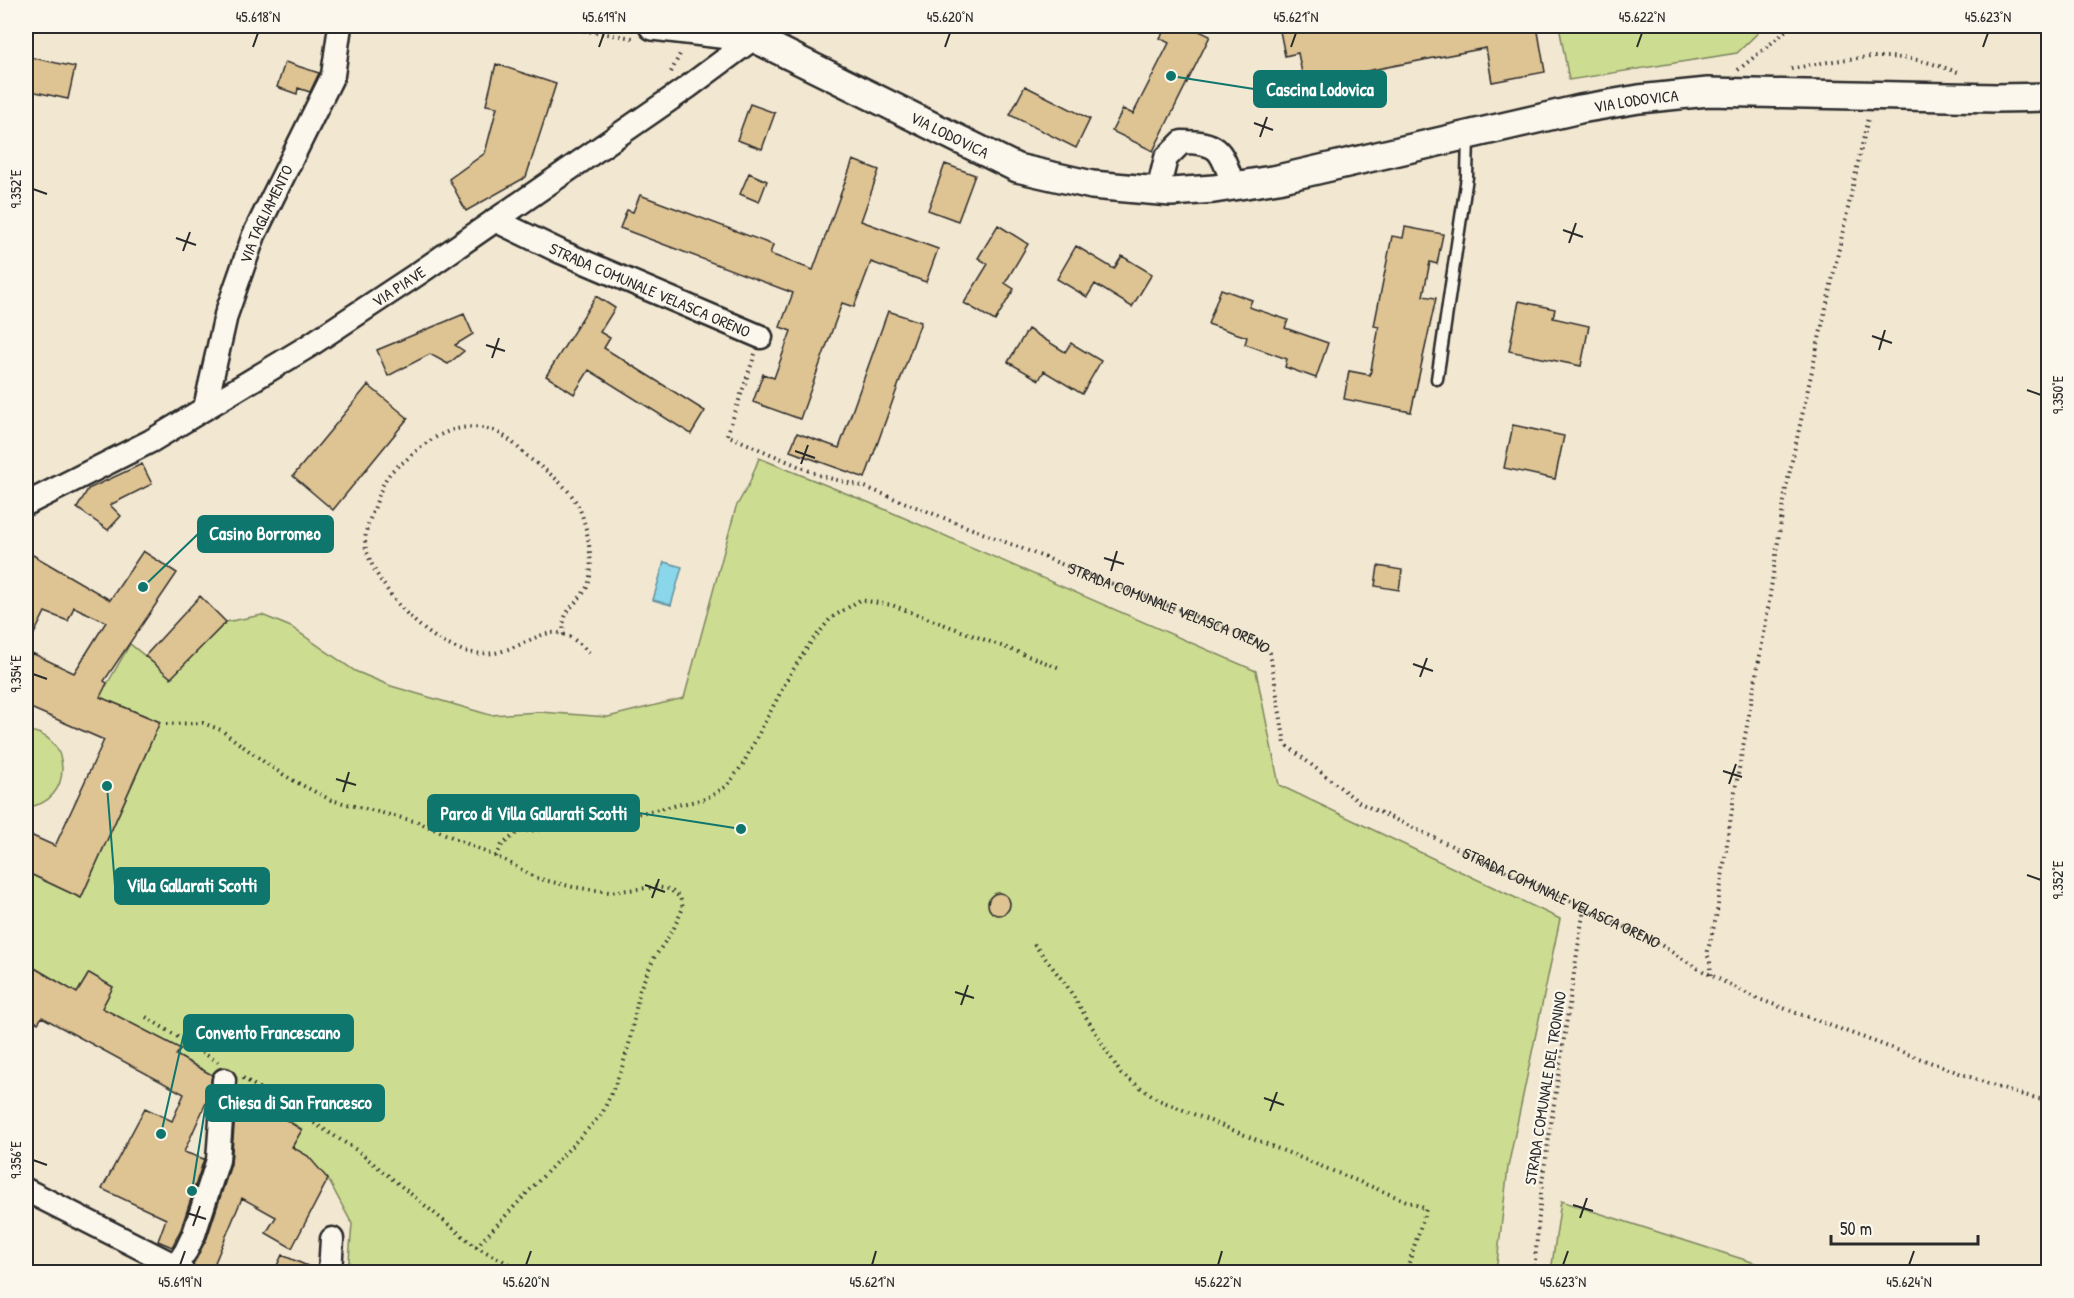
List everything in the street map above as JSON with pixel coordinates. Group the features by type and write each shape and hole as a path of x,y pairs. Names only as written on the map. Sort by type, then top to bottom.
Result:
{"street":[{"name":"VIA TAGLIAMENTO","path":"205,408 226,315 250,245 303,132 333,75 340,26"},
{"name":"VIA LODOVICA","path":"645,32 762,32 1017,168 1092,185 1158,191 1203,190 1278,179 1580,109 1639,99 1708,92 2049,97"},
{"name":"VIA PIAVE","path":"26,504 151,441 307,347 688,87 762,32"},
{"path":"1158,191 1166,158 1182,142 1204,142 1221,152 1234,186"},
{"name":"STRADA COMUNALE VELASCA ORENO","path":"495,220 561,252 761,337"},
{"path":"26,1190 180,1269 218,1160 230,1074"},
{"path":"330,1272 332,1239"}],"lane":[{"path":"1437,379 1467,177 1468,135"}],"path":[{"path":"554,26 645,32"},
{"path":"1742,75 1731,75 1790,26"},
{"path":"669,76 684,45"},
{"path":"1790,69 1837,60 1887,57 1928,62 1967,73"},
{"path":"1711,975 1707,954 1716,918 1734,796 1765,628 1786,488 1868,125 1870,96"},
{"name":"STRADA COMUNALE VELASCA ORENO","path":"761,337 727,435 820,476 865,488 1253,639 1264,646 1269,653 1285,744 1360,803 1653,940 1711,975 1756,998 2008,1090 2049,1101"},
{"path":"564,635 562,623 569,608 587,588 591,564 584,522 572,494 556,478 527,457 511,440 494,431 470,427 445,431 423,443 388,476 367,526 366,548 383,584 419,626 446,643 470,652 498,652 547,632 564,635 579,642 592,656"},
{"path":"496,857 502,845 518,832 590,824 705,799 727,786 743,764 788,678 808,646 831,618 860,600 892,605 1060,668"},
{"path":"166,724 203,723 221,730 271,767 331,800 418,822 496,857 536,878 573,887 609,892 656,887 669,889 680,897 683,908 673,930 654,958 640,989 621,1071 602,1114 477,1247"},
{"name":"STRADA COMUNALE DEL TRONINO","path":"1534,1272 1542,1182 1584,908"},
{"path":"1035,944 1067,986 1121,1074 1159,1100 1426,1209 1406,1272"},
{"path":"146,1017 230,1074 358,1151 477,1247 525,1272"}],"green space":[{"path":"1559,26 1765,26 1737,53 1569,80"},
{"path":"759,458 870,503 1256,671 1279,785 1560,919 1508,1167 1496,1272 348,1272 352,1224 328,1179 292,1147 302,1129 176,1055 180,1049 102,1008 113,987 89,973 67,1010 67,987 26,963 26,872 81,898 160,722 122,706 108,733 84,722 99,685 106,686 130,644 171,677 226,622 262,615 291,627 355,671 391,686 490,715 540,712 608,717 684,698 736,507 749,484"},
{"path":"26,731 42,734 53,743 60,755 62,768 60,782 53,794 42,803 26,807"},
{"path":"1561,1201 1783,1272 1551,1272"}],"water":[{"path":"664,562 682,567 671,605 653,600"}],"building":[{"path":"1167,26 1189,26 1210,36 1153,151 1112,131 1123,109 1133,114 1169,43 1160,38"},
{"path":"1279,26 1372,26 1373,31 1400,26 1537,26 1545,72 1492,82 1486,48 1304,83 1298,53 1285,56"},
{"path":"29,57 75,67 68,99 26,90"},
{"path":"285,62 319,73 310,92 298,88 297,94 277,87"},
{"path":"496,64 556,84 526,177 466,211 449,179 485,153 497,107 486,105"},
{"path":"1025,86 1090,119 1076,148 1010,115"},
{"path":"750,104 775,113 762,149 737,140"},
{"path":"853,160 879,170 861,221 938,249 926,282 871,262 854,307 842,303 800,419 753,402 763,374 774,378 791,331 780,327 793,293 620,228 627,210 633,212 640,195 773,245 770,254 813,270"},
{"path":"945,164 975,175 958,221 928,210"},
{"path":"749,173 767,181 759,202 740,194"},
{"path":"998,225 1028,244 1005,283 1014,289 995,321 964,303 988,264 978,258"},
{"path":"1405,227 1443,234 1437,264 1430,262 1423,296 1436,298 1411,412 1344,399 1349,371 1370,375 1379,327 1374,326 1392,236 1403,238"},
{"path":"1076,246 1114,269 1122,256 1152,274 1132,307 1095,284 1087,297 1057,279"},
{"path":"1221,289 1252,300 1249,307 1288,320 1285,328 1328,343 1316,378 1285,367 1287,359 1245,344 1247,337 1208,324"},
{"path":"596,296 615,308 600,332 610,338 604,348 705,411 691,434 589,370 574,394 546,376"},
{"path":"1519,301 1555,309 1553,318 1589,326 1581,366 1509,351"},
{"path":"888,311 921,322 865,478 790,451 797,433 839,448"},
{"path":"464,314 473,334 455,345 464,351 448,364 430,354 388,376 377,350"},
{"path":"1028,329 1065,352 1071,343 1101,361 1082,394 1044,371 1039,380 1008,362"},
{"path":"368,385 408,418 333,510 293,476"},
{"path":"1513,425 1564,436 1555,479 1504,468"},
{"path":"142,464 152,484 110,505 121,516 108,530 77,508 88,489"},
{"path":"26,551 110,600 143,551 177,573 104,681 107,683 100,697 160,722 81,898 26,872 26,833 55,846 104,740 26,706 26,668 32,653 74,673 106,622 74,607 68,621 45,612 26,650"},
{"path":"1378,566 1402,570 1399,590 1375,586"},
{"path":"200,596 226,622 171,678 145,656"},
{"path":"999,893 1007,896 1010,904 1007,912 999,915 991,912 988,904 991,896"},
{"path":"26,963 77,993 89,973 113,987 102,1008 181,1049 176,1055 212,1075 209,1096 184,1152 204,1159 181,1229 172,1247 158,1241 166,1219 102,1189 145,1108 172,1121 184,1094 42,1017 38,1023 26,1016"},
{"path":"237,1089 302,1130 292,1147 308,1156 328,1179 292,1248 266,1233 276,1217 242,1198 211,1272 196,1272 193,1264 207,1238 231,1164"},
{"path":"282,1255 317,1270 317,1272 274,1272"}],"place":[{"name":"Cascina Lodovica","path":"1171,76"},
{"name":"Casino Borromeo","path":"143,587"},
{"name":"Villa Gallarati Scotti","path":"107,786"},
{"name":"Parco di Villa Gallarati Scotti","path":"741,829"},
{"name":"Convento Francescano","path":"161,1134"},
{"name":"Chiesa di San Francesco","path":"192,1191"}]}
